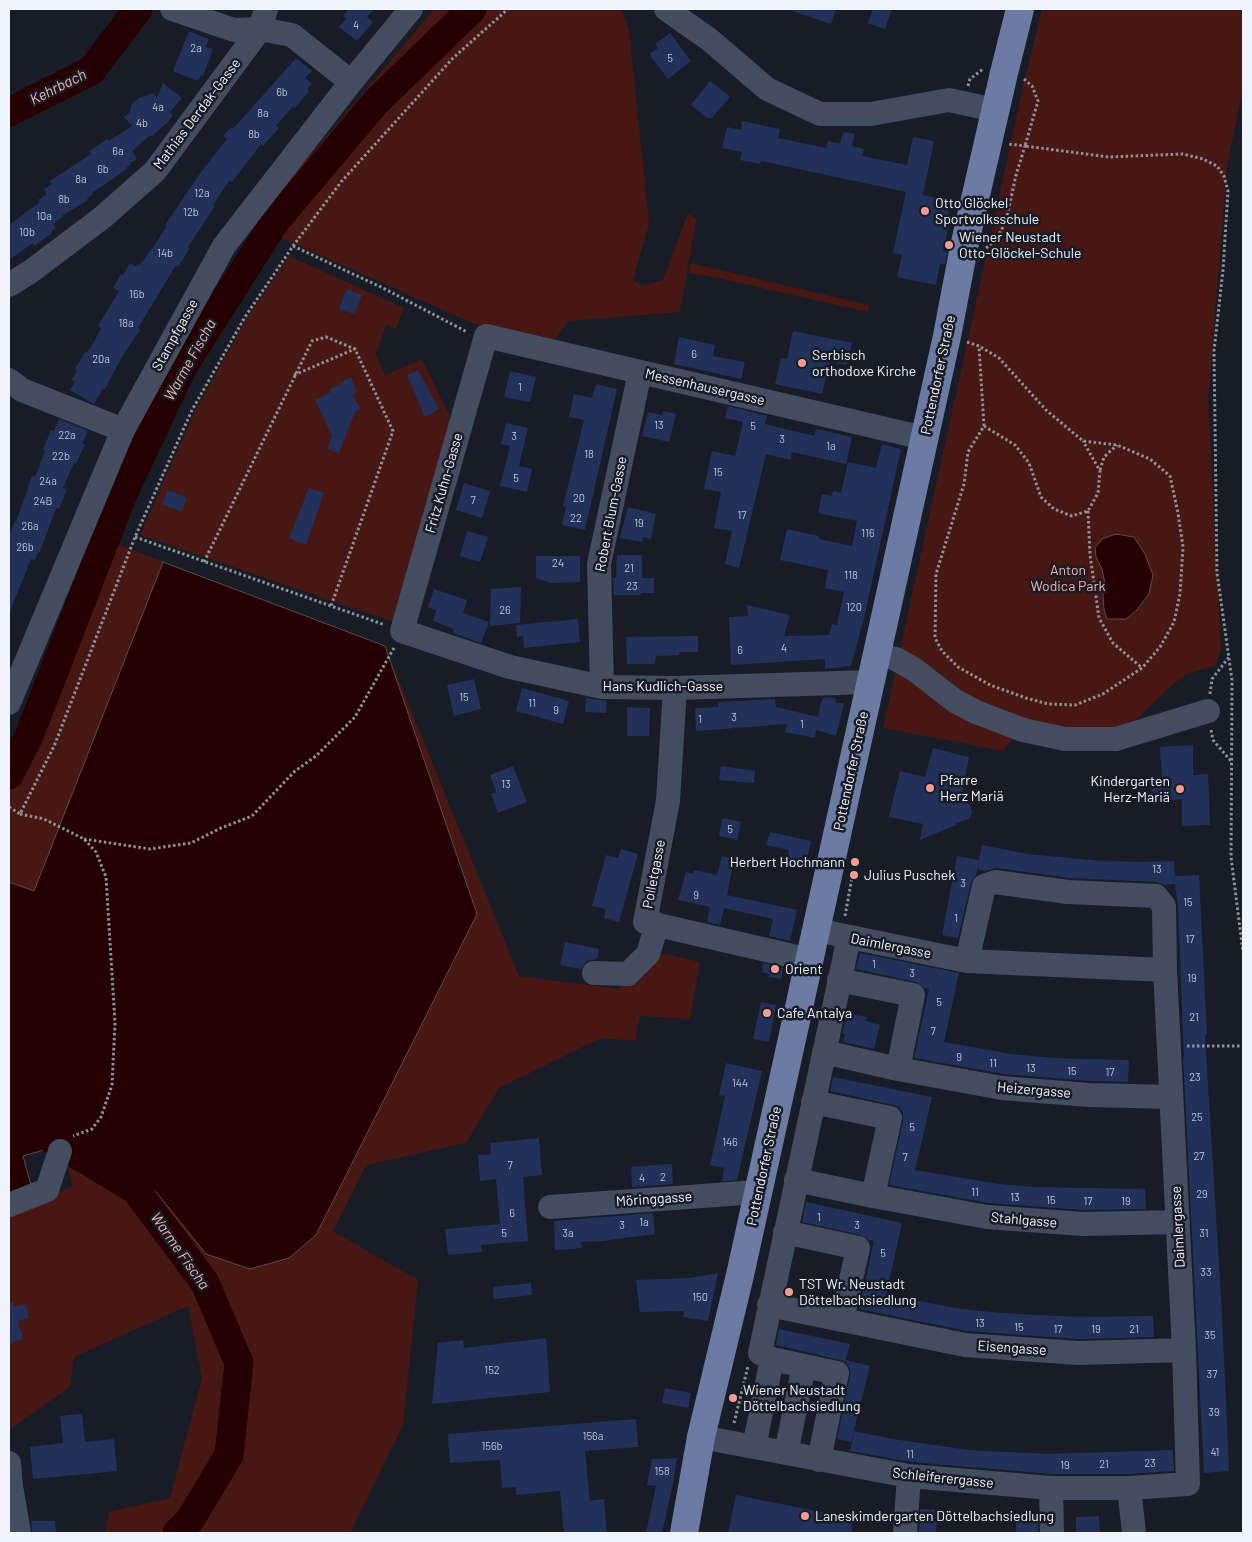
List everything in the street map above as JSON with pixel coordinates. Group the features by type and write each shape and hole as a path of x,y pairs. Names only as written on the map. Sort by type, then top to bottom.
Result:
{"main road":[{"name":"Pottendorfer Straße","path":"684,1533 701,1437 810,960 995,110 994,71 1020,9"}],"street":[{"path":"172,9 234,30 263,19 292,35 350,82"},
{"name":"Stampfgasse","path":"9,703 123,430 224,246 350,82 411,9"},
{"path":"666,9 710,40 767,89 820,114 870,114 949,100 995,110"},
{"name":"Mathias Derdak-Gasse","path":"9,284 30,272 103,217 155,171 263,19"},
{"name":"Messenhausergasse","path":"486,336 924,438"},
{"name":"Fritz Kuhn-Gasse","path":"402,631 486,336"},
{"name":"Robert Blum-Gasse","path":"602,688 599,564 640,372"},
{"path":"9,380 22,390 123,430"},
{"name":"Hans Kudlich-Gasse","path":"402,631 510,667 602,688 675,688 870,682"},
{"path":"877,654 896,659 915,670 955,701 976,712 1023,730 1065,739 1116,738 1208,711"},
{"name":"Polletgasse","path":"675,688 668,801 645,922 810,960"},
{"name":"Daimlergasse","path":"967,961 984,886 995,882 1068,892 1156,896 1164,906 1184,1350 1188,1484"},
{"path":"594,973 628,974 648,954 657,924"},
{"name":"Daimlergasse","path":"816,930 967,961 1166,970"},
{"path":"819,1460 837,1372 772,1359 760,1354 848,937"},
{"path":"839,980 914,996 898,1069"},
{"name":"Heizergasse","path":"824,1052 898,1069 1002,1088 1089,1095 1172,1097"},
{"path":"813,1102 890,1118 873,1196"},
{"path":"9,1205 47,1190 64,1145"},
{"name":"Stahlgasse","path":"796,1180 986,1217 1083,1224 1178,1222"},
{"name":"Möringgasse","path":"550,1207 758,1192"},
{"path":"785,1232 858,1248 842,1320"},
{"name":"Eisengasse","path":"769,1305 965,1345 1078,1353 1184,1350"},
{"path":"754,1447 772,1359"},
{"path":"786,1453 804,1366"},
{"name":"Schleiferergasse","path":"701,1437 909,1476 1051,1488 1129,1488 1188,1484"},
{"path":"9,1463 19,1533"},
{"path":"905,1533 909,1476"},
{"path":"1051,1488 1052,1533"},
{"path":"1129,1488 1134,1533"}],"path":[{"path":"20,814 55,744 135,537 192,410 245,317 293,246 341,182 452,58 508,9"},
{"path":"984,250 996,240 1006,221 1016,175 1038,101 1032,86 1023,78 994,71"},
{"path":"1025,146 1109,158 1184,154 1203,158 1217,166 1224,176 1228,191 1223,270 1214,351 1217,564 1232,680 1231,857 1243,952"},
{"path":"293,246 383,288 465,332 486,336"},
{"path":"947,336 979,346 999,358 1046,410 1083,441 1100,471"},
{"path":"204,562 312,341 326,337 355,349 393,431 331,606"},
{"path":"979,346 984,426 968,452 964,484 936,574 935,638 942,651 958,667 990,685 1048,704 1074,705 1103,694 1142,668 1160,647 1174,622 1180,594 1182,547 1178,513 1170,476 1150,460 1117,445 1083,441"},
{"path":"294,375 355,349"},
{"path":"984,426 1014,445 1028,462 1041,498 1054,510 1072,516 1088,511"},
{"path":"1117,445 1104,457 1100,471 1098,493 1088,511 1090,556 1099,618 1113,643 1142,668"},
{"path":"9,808 20,814 44,819 84,839 150,849 191,843 221,828 252,816 295,771 316,756 355,717 387,662 402,631 135,537"},
{"path":"64,1145 92,1128 101,1117 112,1085 115,1023 106,877 96,852 84,839"},
{"path":"1169,1047 1243,1046"}],"green space":[{"path":"434,9 621,9 629,29 649,224 633,280 642,286 663,280 688,213 696,219 680,312 569,321 552,343 472,323 252,225"},
{"name":"Anton Wodica Park","path":"1042,9 1243,9 1243,88 1227,167 1208,400 1221,650 1215,666 1187,674 1172,685 1134,722 1113,734 1024,725 1003,751 883,728 1023,87"},
{"path":"289,256 404,308 396,329 386,325 376,353 385,375 422,359 452,421 394,622 140,535 195,411 246,320"},
{"path":"691,263 869,305 868,312 689,273"},
{"path":"114,543 385,646 519,976 619,989 656,952 700,962 690,1019 640,1016 635,1041 601,1038 499,1088 466,1143 366,1165 333,1231 418,1280 403,1425 350,1533 105,1533 109,1512 170,1498 202,1378 188,1306 74,1357 70,1387 9,1430 9,1129 23,1156 33,1193 42,1201 72,1186 68,1166 106,1156 9,1098 9,787 34,746"}],"shaded area":[{"path":"1116,534 1134,537 1145,554 1153,575 1149,594 1136,611 1126,619 1107,619 1103,595 1105,584 1102,569 1096,557 1095,548 1102,539"},
{"path":"163,562 385,646 477,914 316,1235 289,1258 250,1269 206,1254 156,1192 106,1156 63,1130 54,1147 23,1156 33,1193 9,1202 9,882 34,891"}],"building":[{"path":"349,9 374,9 367,17 373,22 357,41 339,27 346,19 343,16"},
{"path":"793,9 836,9 831,24 792,11"},
{"path":"873,9 892,9 885,29 868,23"},
{"path":"189,31 209,39 206,47 213,49 203,76 201,75 198,81 173,71"},
{"path":"670,33 691,61 668,79 649,54 658,48 655,44"},
{"path":"296,58 312,71 305,78 312,84 307,89 309,91 276,126 279,128 263,146 261,144 232,182 229,181 188,247 190,248 178,267 176,265 138,328 140,330 94,404 70,390 75,382 72,380 77,370 75,369 95,340 101,328 98,326 119,291 113,288 121,274 123,275 130,263 136,267 138,264 140,265 201,172 227,139 223,136 231,127 233,129"},
{"path":"710,81 730,97 712,118 707,118 691,105"},
{"path":"163,83 182,98 170,112 173,115 168,122 132,151 137,159 130,163 127,169 92,193 93,195 87,198 88,200 62,216 53,224 56,228 52,233 34,246 33,243 9,260 9,225 40,202 38,200 47,194 44,189 52,184 50,181 91,154 89,151 132,126 124,117 130,112 131,105 139,98 153,93 157,98"},
{"name":"Otto Glöckel Sportvolksschule","path":"742,121 780,129 778,138 826,148 828,141 840,144 843,132 855,134 852,146 864,149 862,156 907,165 913,137 934,141 923,195 951,201 947,220 950,220 943,251 947,252 945,264 940,264 936,285 897,277 902,255 893,253 906,192 761,161 760,164 740,160 742,152 722,148 727,127 741,130"},
{"path":"347,289 362,295 354,314 339,309"},
{"name":"Serbisch orthodoxe Kirche","path":"793,331 852,343 847,365 829,362 822,394 775,384 781,358 787,359"},
{"path":"679,337 715,345 713,356 745,362 741,379 674,364"},
{"path":"418,370 439,409 425,417 407,375"},
{"path":"510,371 536,377 530,402 504,397"},
{"path":"351,377 357,392 352,395 361,409 355,412 339,453 327,449 332,436 315,400 331,392 329,390"},
{"path":"596,384 617,389 585,530 562,525 566,507 563,506 584,420 569,417 574,394 592,398"},
{"path":"728,406 767,416 765,424 814,436 816,429 852,437 846,464 792,452 790,460 766,454 739,568 725,564 732,531 714,528 721,492 704,489 712,451 735,456 743,422 725,418"},
{"path":"663,411 676,414 669,442 642,436 648,412 662,415"},
{"path":"59,419 88,431 82,444 85,444 63,488 67,489 59,509 56,508 40,552 38,552 35,560 31,559 9,614 9,536 16,522 32,476 35,477 51,430 54,431"},
{"path":"506,423 528,428 519,466 532,469 527,492 500,486 510,446 501,444"},
{"path":"882,444 901,449 864,618 851,666 825,669 825,659 731,665 729,617 748,616 747,605 790,615 784,636 829,635 832,624 837,625 844,592 825,588 828,570 780,560 787,529 819,536 819,539 852,546 857,521 818,513 822,494 832,496 833,491 841,493 848,462 876,468"},
{"path":"464,483 490,491 482,518 456,510"},
{"path":"309,488 324,493 306,545 289,538"},
{"path":"168,490 187,498 181,512 162,504"},
{"path":"628,507 656,514 651,539 643,537 642,542 620,538"},
{"path":"467,531 488,537 480,562 460,556"},
{"path":"617,555 642,555 642,578 654,578 654,593 614,595 613,578 616,578"},
{"path":"536,556 580,556 580,582 550,583 536,578"},
{"path":"521,587 520,623 490,626 491,589"},
{"path":"434,589 467,600 463,613 489,622 481,643 453,633 454,629 433,621 436,610 428,607"},
{"path":"578,619 580,642 524,648 523,636 517,637 516,625"},
{"path":"698,636 698,652 679,652 679,655 656,656 655,664 627,664 626,637"},
{"path":"474,679 481,709 454,716 447,685"},
{"path":"522,688 569,701 563,724 516,711"},
{"path":"824,697 836,698 835,703 844,703 836,736 816,730 815,738 785,732 787,724 696,731 695,708 718,707 718,702 775,699 776,707 818,717"},
{"path":"586,698 607,701 606,713 585,712"},
{"path":"627,707 650,708 649,736 627,736"},
{"name":"Kindergarten Herz-Mariä","path":"1193,745 1193,775 1208,774 1210,825 1182,826 1182,799 1153,802 1150,779 1162,778 1160,747"},
{"name":"Pfarre Herz Mariä","path":"933,748 969,757 961,799 970,805 972,813 969,819 920,840 923,824 889,817 900,771 925,777"},
{"path":"513,766 527,802 498,813 491,794 496,792 490,775"},
{"path":"721,766 755,771 754,783 719,780"},
{"path":"722,818 741,822 737,840 719,836"},
{"path":"770,832 811,841 806,864 787,860 789,850 766,845"},
{"path":"982,845 1028,854 1101,861 1174,861 1175,876 1199,875 1207,1035 1205,1035 1222,1314 1229,1471 1204,1473 1183,1057 1178,906 1175,884 1164,885 1157,882 1069,878 997,868 985,871 977,869"},
{"path":"621,849 638,854 619,922 604,918 606,909 592,906 606,855 618,858"},
{"path":"722,856 734,859 727,895 797,910 790,941 769,936 773,919 724,908 720,925 707,922 710,907 678,900 686,872 693,874 694,870 717,875"},
{"path":"957,856 979,860 976,875 971,883 958,938 942,935"},
{"path":"565,942 599,949 597,959 587,961 581,969 560,965"},
{"path":"860,953 959,973 944,1042 1011,1054 1053,1058 1129,1060 1128,1082 1004,1074 914,1058 929,989 916,982 856,969"},
{"path":"763,963 783,968 781,979 769,977 769,974 762,972"},
{"path":"761,1002 776,1005 769,1042 753,1039"},
{"path":"849,1014 867,1017 866,1021 880,1025 874,1049 843,1042 845,1034 842,1034 846,1018 848,1018"},
{"path":"726,1063 762,1071 737,1180 722,1181 724,1168 710,1165 725,1096 719,1095"},
{"path":"833,1077 932,1097 915,1170 999,1184 1034,1187 1145,1189 1146,1209 1083,1210 989,1203 889,1185 903,1121 903,1113 899,1107 893,1105 830,1091"},
{"path":"539,1138 542,1175 523,1177 528,1241 481,1245 482,1252 448,1255 445,1229 500,1224 496,1179 480,1181 478,1155 491,1154 490,1143"},
{"path":"672,1164 673,1184 632,1187 631,1167"},
{"path":"806,1202 902,1223 886,1295 962,1309 1001,1313 1078,1317 1153,1316 1154,1337 1078,1339 967,1331 859,1309 874,1241 861,1235 802,1222"},
{"path":"653,1213 655,1234 581,1242 582,1248 555,1250 554,1221"},
{"path":"718,1273 708,1321 683,1317 684,1311 640,1312 636,1280 690,1278"},
{"path":"531,1283 532,1295 494,1299 493,1287"},
{"path":"13,1302 14,1307 26,1304 29,1318 18,1321 23,1339 9,1343 9,1303"},
{"path":"779,1329 850,1344 845,1362 776,1345"},
{"path":"546,1338 550,1392 432,1404 438,1343 463,1340 464,1348"},
{"path":"846,1360 870,1366 851,1442 837,1439 850,1376 850,1369"},
{"path":"665,1388 691,1393 688,1408 662,1403"},
{"path":"82,1414 85,1442 114,1439 117,1471 33,1479 30,1447 63,1443 60,1416"},
{"path":"636,1419 638,1447 585,1451 590,1501 604,1499 607,1533 564,1533 560,1491 516,1495 516,1487 502,1488 500,1460 450,1463 448,1434"},
{"path":"854,1431 893,1439 969,1450 1047,1454 1173,1450 1174,1471 1129,1474 1052,1474 911,1462 850,1451"},
{"path":"677,1458 662,1533 646,1533 656,1486 647,1485 652,1459"},
{"path":"736,1495 851,1518 852,1533 728,1533"},
{"path":"920,1509 938,1510 936,1533 919,1533"},
{"path":"1099,1516 1100,1533 1076,1533 1076,1517"},
{"path":"1016,1517 1038,1517 1038,1533 1016,1533"},
{"path":"31,1521 55,1521 56,1533 32,1533"}],"waterway":[{"name":"Kehrbach","path":"9,112 91,71 138,9"},
{"name":"Warme Fischa","path":"9,775 29,736 122,496 182,368 274,223 376,102 472,9"},
{"name":"Warme Fischa","path":"9,1113 136,1190 205,1283 239,1363 229,1455 190,1520 177,1533"}],"place":[{"name":"Otto Glöckel Sportvolksschule","path":"925,211"},
{"name":"Wiener Neustadt Otto-Glöckel-Schule","path":"949,245"},
{"name":"Serbisch orthodoxe Kirche","path":"802,363"},
{"name":"Pfarre Herz Mariä","path":"930,788"},
{"name":"Kindergarten Herz-Mariä","path":"1180,789"},
{"name":"Herbert Hochmann","path":"855,862"},
{"name":"Julius Puschek","path":"854,875"},
{"name":"Orient","path":"775,969"},
{"name":"Cafe Antalya","path":"767,1013"},
{"name":"TST Wr. Neustadt Döttelbachsiedlung","path":"789,1292"},
{"name":"Wiener Neustadt Döttelbachsiedlung","path":"733,1398"},
{"name":"Laneskimdergarten Döttelbachsiedlung","path":"805,1516"}]}
